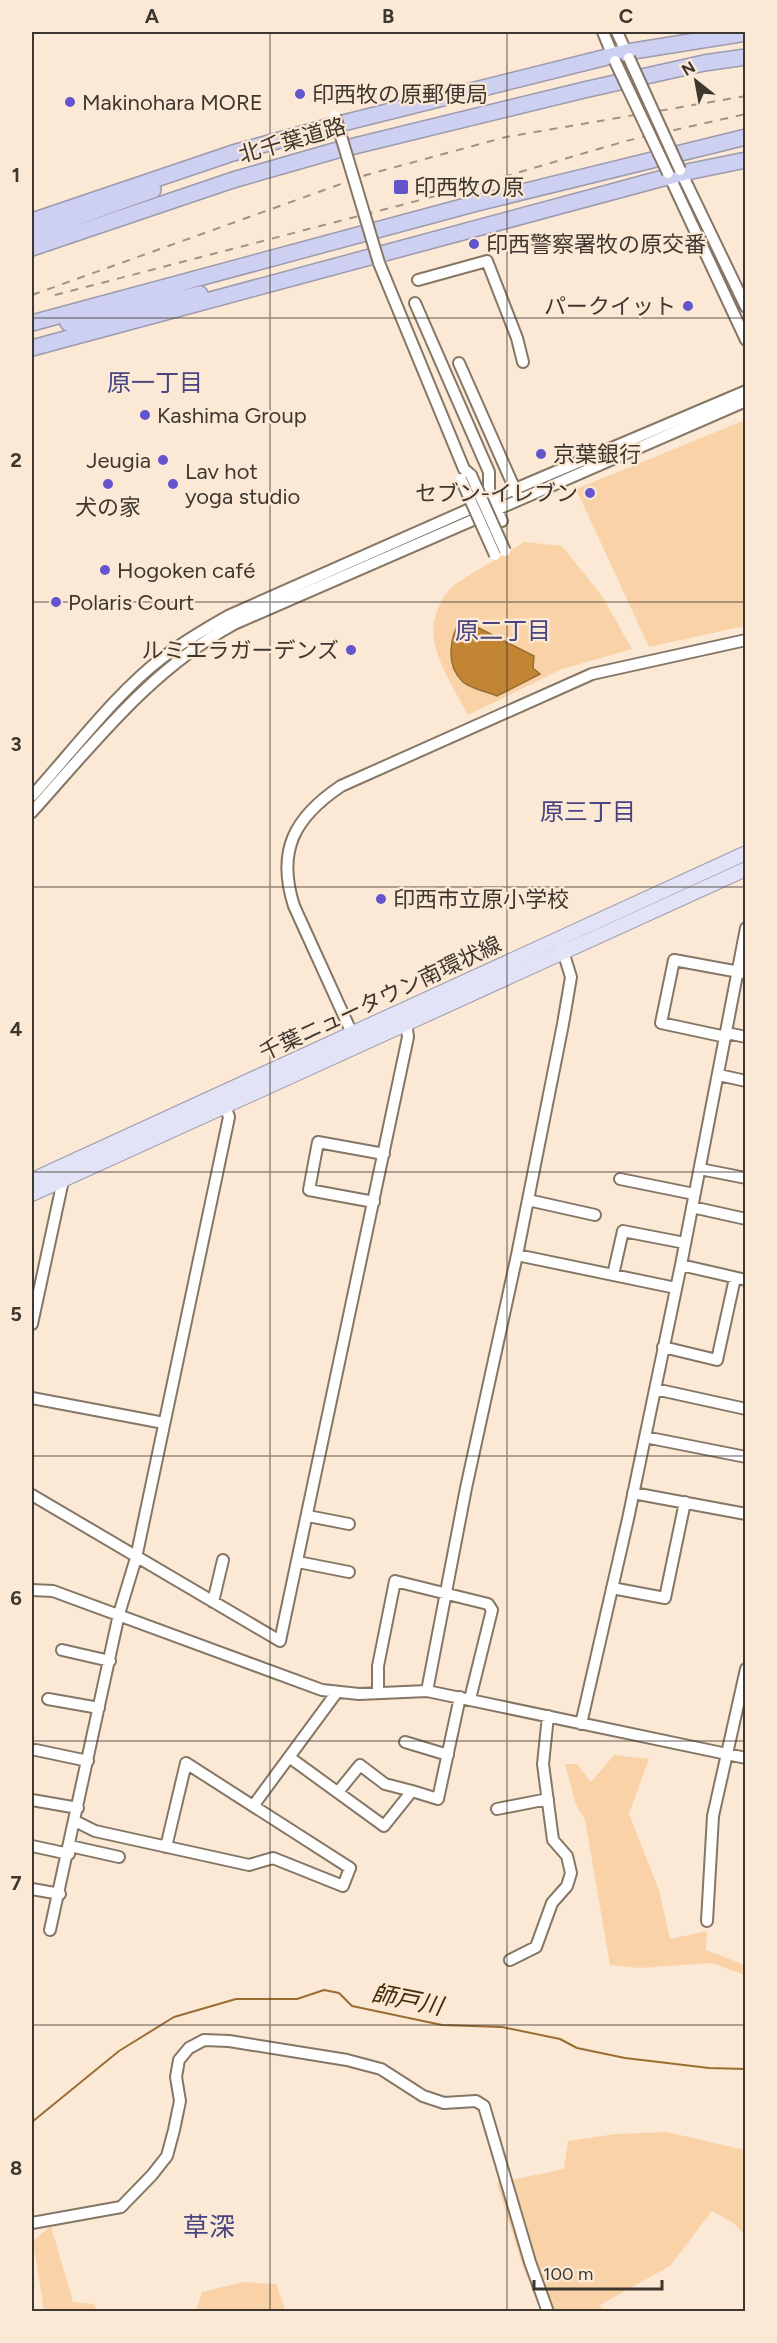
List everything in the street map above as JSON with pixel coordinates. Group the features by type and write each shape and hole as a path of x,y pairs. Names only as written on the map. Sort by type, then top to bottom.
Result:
{"highway":[{"name":"北千葉道路","path":"32,221 234,153 327,127 621,57 746,33"},
{"name":"北千葉道路","path":"32,248 233,180 334,151 704,63 746,57"},
{"path":"32,322 477,203 746,137"},
{"path":"32,233 132,199 234,153"},
{"path":"32,348 675,173 746,160"},
{"path":"32,329 235,287 259,288"}],"main road":[{"name":"千葉ニュータウン南環状線","path":"32,1194 225,1106 355,1039 406,1022 746,853"},
{"name":"千葉ニュータウン南環状線","path":"32,1180 355,1039 561,945 746,868"}],"street":[{"path":"603,32 621,57 675,173 746,340"},
{"path":"617,32 621,57"},
{"path":"335,116 379,263 465,474 500,553"},
{"path":"675,173 746,307"},
{"path":"418,280 487,261 517,338 523,362"},
{"path":"416,303 489,472 489,491 502,521"},
{"path":"459,363 520,500"},
{"path":"32,796 136,680 161,658 196,634 228,616 492,499 746,391"},
{"path":"32,812 144,688 200,642 234,624 746,401"},
{"path":"355,1039 294,906 288,886 286,867 290,845 298,824 316,802 341,786 592,674 746,640"},
{"path":"581,1724 645,1437 686,1243 718,1075 742,973 746,928"},
{"path":"427,1691 517,1255 571,977 561,945"},
{"path":"742,973 674,960 661,1023 746,1037"},
{"path":"32,1495 280,1641 408,1037 406,1022"},
{"path":"718,1075 746,1081"},
{"path":"50,1930 60,1894 119,1614 136,1558 229,1117 225,1106"},
{"path":"374,1202 309,1190 318,1142 384,1154"},
{"path":"700,1168 746,1178"},
{"path":"620,1179 694,1194"},
{"path":"32,1324 62,1185 59,1181"},
{"path":"528,1200 595,1215"},
{"path":"692,1207 746,1219"},
{"path":"613,1275 623,1230 686,1243"},
{"path":"517,1255 676,1288"},
{"path":"663,1347 717,1360 740,1279 681,1265"},
{"path":"655,1389 746,1410"},
{"path":"32,1398 164,1423"},
{"path":"645,1437 746,1457"},
{"path":"633,1492 746,1514"},
{"path":"612,1588 666,1598 685,1502"},
{"path":"308,1516 349,1524"},
{"path":"213,1602 223,1560"},
{"path":"298,1562 349,1572"},
{"path":"338,1792 360,1765 385,1784 438,1799 448,1755 492,1610 488,1604 395,1581 378,1666 378,1693"},
{"path":"32,1590 53,1591 322,1690 378,1693 427,1691 746,1758"},
{"path":"62,1650 110,1660"},
{"path":"708,1921 713,1816 743,1692 746,1669"},
{"path":"253,1806 337,1692"},
{"path":"48,1699 99,1708"},
{"path":"510,1960 536,1947 552,1903 567,1886 572,1873 567,1856 553,1840 543,1764 548,1716"},
{"path":"405,1742 448,1755"},
{"path":"36,1750 88,1761"},
{"path":"289,1757 384,1826 412,1791"},
{"path":"75,1821 95,1831 166,1847 249,1865 273,1858 343,1886 350,1868 186,1763 166,1847"},
{"path":"497,1809 548,1799"},
{"path":"32,1800 78,1808"},
{"path":"32,1846 118,1857"},
{"path":"32,1888 60,1894"},
{"path":"32,2223 121,2207 152,2175 167,2156 174,2130 180,2101 176,2077 179,2060 189,2048 204,2040 229,2041 347,2060 381,2068 423,2096 444,2103 476,2101 484,2106 530,2262 548,2312"}],"shaded area":[{"path":"745,420 745,626 649,647 576,489"},
{"path":"524,542 562,546 602,596 632,649 562,669 468,715 439,659 433,633 435,617 451,588"},
{"path":"461,619 534,656 533,668 540,674 497,696 473,688 462,681 451,659 454,634"},
{"path":"614,1755 649,1759 629,1814 659,1890 670,1939 707,1931 706,1950 745,1965 745,1975 712,1963 639,1968 610,1965 585,1820 576,1805 565,1764 577,1764 591,1782"},
{"path":"667,2132 745,2150 745,2236 735,2224 712,2211 670,2266 600,2305 604,2311 547,2311 524,2271 497,2183 564,2169 568,2141 616,2134"},
{"path":"51,2226 73,2302 94,2304 97,2311 44,2311 33,2241"},
{"path":"244,2282 276,2284 286,2311 196,2311 202,2292"}],"waterway":[{"name":"師戸川","path":"32,2122 119,2051 174,2017 236,1999 297,1999 324,1990 339,1993 352,2006 442,2025 502,2027 560,2039 577,2048 625,2058 709,2068 746,2069"}],"railway":[{"path":"32,295 366,175 506,137 746,96"},
{"path":"55,295 455,191 626,141 746,114"}],"place":[{"name":"印西牧の原郵便局","path":"300,94"},
{"name":"Makinohara MORE","path":"70,102"},
{"name":"印西牧の原","path":"401,187"},
{"name":"印西警察署牧の原交番","path":"474,244"},
{"name":"パークイット","path":"688,306"},
{"name":"Kashima Group","path":"145,415"},
{"name":"京葉銀行","path":"541,454"},
{"name":"Jeugia","path":"163,460"},
{"name":"犬の家","path":"108,484"},
{"name":"Lav hot yoga studio","path":"173,484"},
{"name":"セブン-イレブン","path":"590,493"},
{"name":"Hogoken café","path":"105,570"},
{"name":"Polaris Court","path":"56,602"},
{"name":"ルミエラガーデンズ","path":"351,650"},
{"name":"印西市立原小学校","path":"381,899"}],"district":[{"name":"原一丁目","path":"155,383"},
{"name":"原二丁目","path":"503,631"},
{"name":"原三丁目","path":"588,812"},
{"name":"草深","path":"209,2227"}]}
